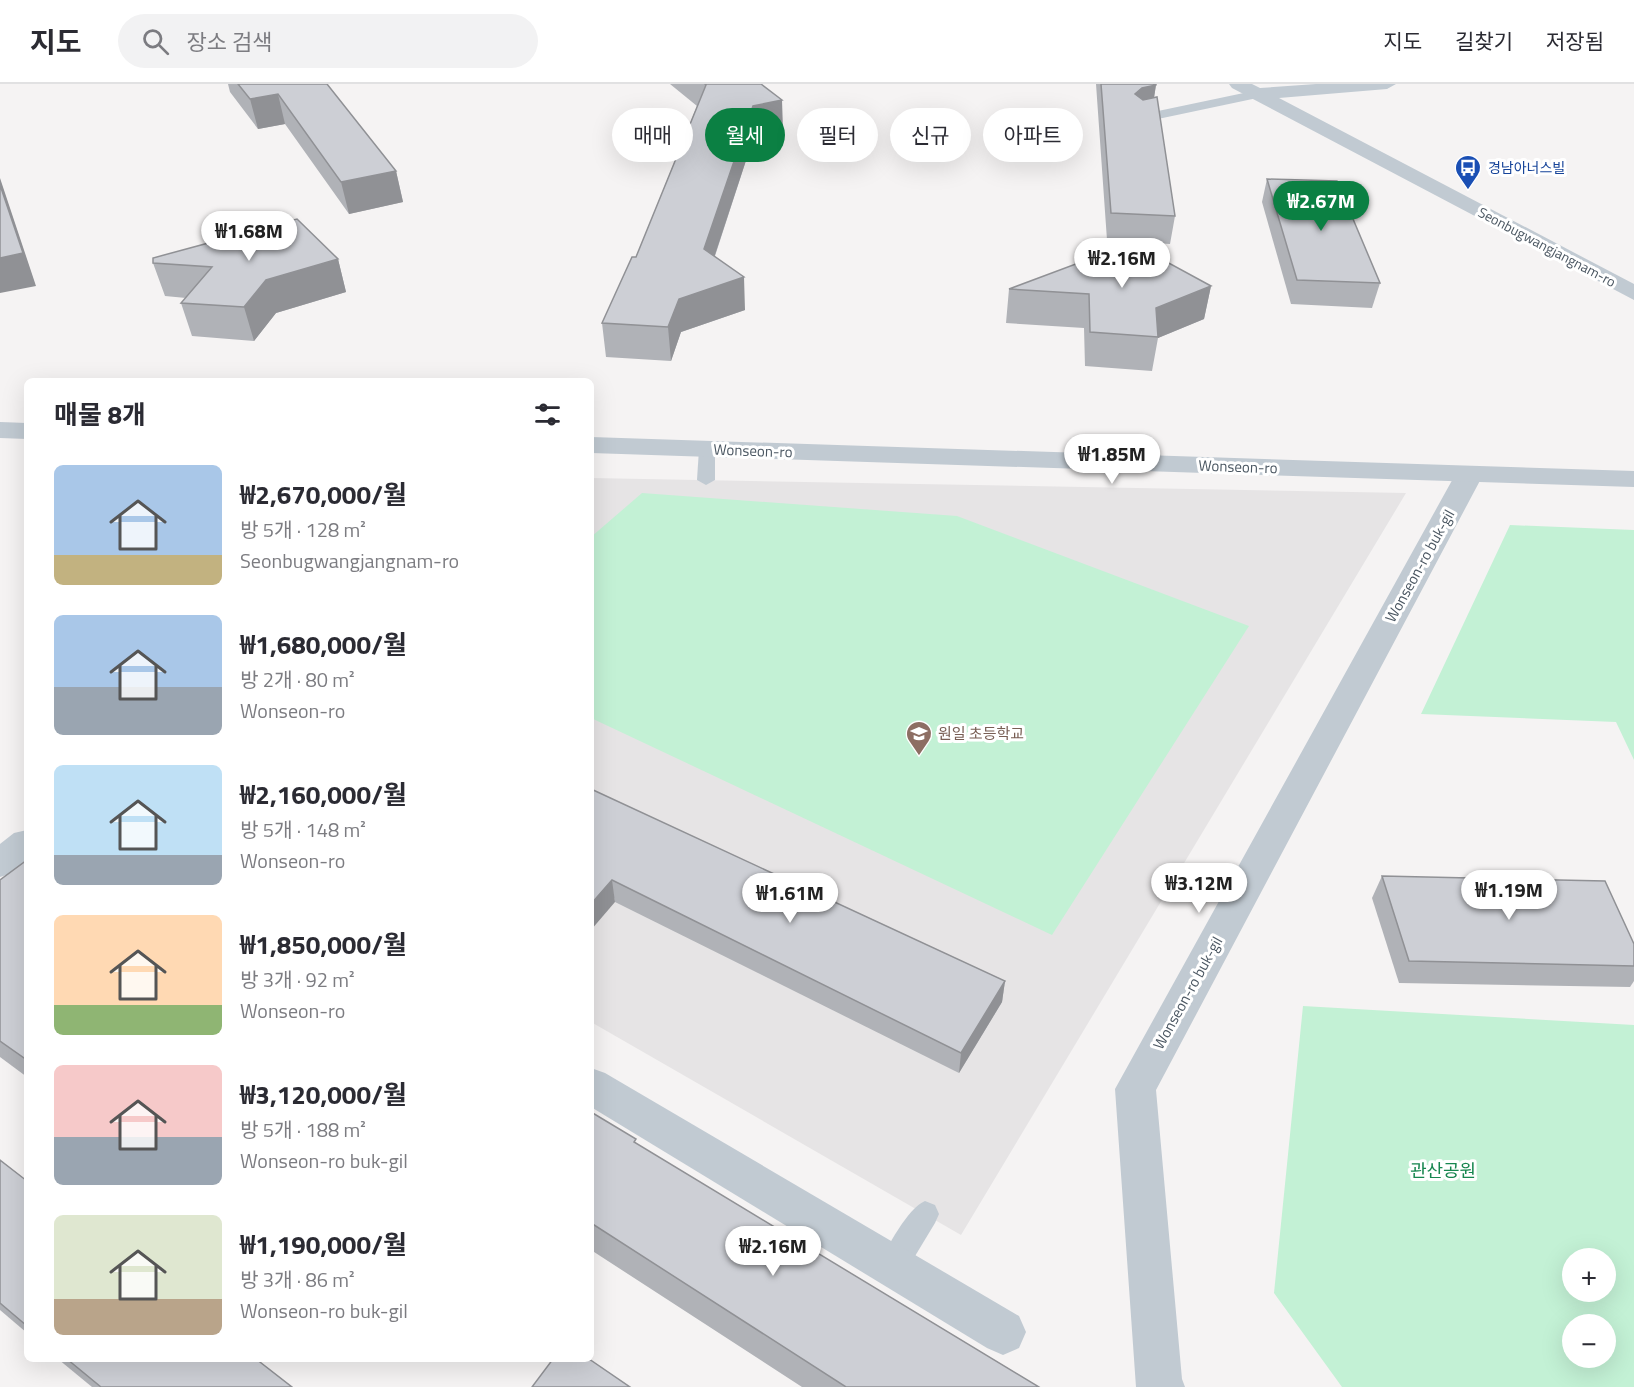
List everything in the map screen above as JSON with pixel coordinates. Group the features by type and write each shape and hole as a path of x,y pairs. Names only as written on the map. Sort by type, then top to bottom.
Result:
{"street":[{"name":"Seonbugwangjangnam-ro","path":"1238,84 1634,293"},
{"path":"1258,94 1387,84"},
{"path":"0,430 24,430"},
{"name":"Wonseon-ro","path":"594,445 1634,479"},
{"name":"Wonseon-ro buk-gil","path":"1161,1387 1158,1382 1135,1089 1469,475"},
{"path":"0,863 24,845"},
{"path":"594,1088 1003,1332"}],"lane":[{"path":"1139,119 1258,94"},
{"path":"706,480 707,449"},
{"path":"893,1266 925,1214"}],"shaded area":[{"name":"원일 초등학교","path":"594,478 1406,493 961,1235 594,1024"}],"green space":[{"path":"642,493 957,516 1249,626 1052,935 594,719 594,534"},
{"path":"1510,525 1634,530 1634,760 1616,722 1421,714"},
{"name":"관산공원","path":"1303,1006 1634,1025 1634,1387 1342,1387 1274,1293"}],"building":[{"path":"238,84 327,84 396,171 341,182 278,94 250,99"},
{"path":"761,84 782,100 752,108 705,108 705,162 734,162 704,249 744,277 679,299 668,327 602,323 632,257 636,257 675,162 693,162 693,117 706,85"},
{"path":"1101,84 1156,84 1142,88 1135,94 1143,100 1157,97 1175,216 1111,213"},
{"path":"1267,179 1337,181 1380,283 1297,280"},
{"path":"0,185 23,253 0,258"},
{"path":"297,219 338,259 266,280 244,307 181,303 212,267 153,263 153,258"},
{"path":"1132,243 1211,286 1156,308 1158,337 1090,332 1089,294 1009,289"},
{"path":"594,790 1005,981 961,1053 612,880 594,901"},
{"path":"24,862 24,1058 0,1041 0,880"},
{"path":"1382,876 1605,881 1634,944 1634,966 1409,961"},
{"path":"594,1114 636,1139 634,1142 1039,1387 846,1387 594,1225"},
{"path":"0,1160 24,1179 24,1323 0,1303"},
{"path":"71,1362 260,1362 292,1387 101,1387"},
{"path":"551,1362 593,1362 630,1387 532,1387"}],"place":[{"name":"경남아너스빌","path":"1468,191"},
{"name":"원일 초등학교","path":"919,757"}]}
